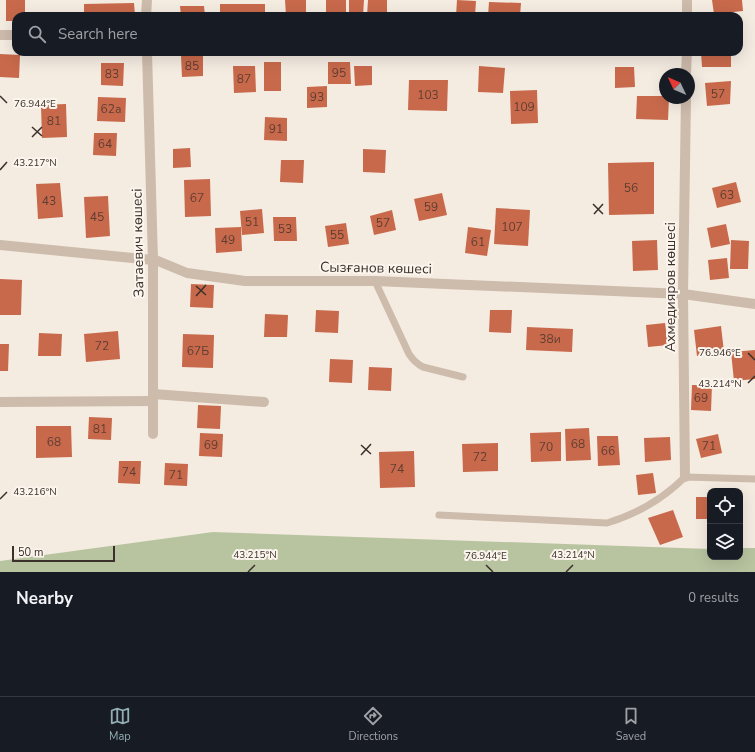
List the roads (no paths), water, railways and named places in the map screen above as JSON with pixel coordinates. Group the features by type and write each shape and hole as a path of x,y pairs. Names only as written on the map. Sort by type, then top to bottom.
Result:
{"street":[{"path":"146,0 146,12"},
{"path":"687,0 687,12"},
{"path":"0,35 12,35"},
{"name":"Затаевич көшесі","path":"147,56 153,260 153,434"},
{"path":"686,68 687,56"},
{"name":"Ахмедияров көшесі","path":"685,477 683,294 686,104"},
{"name":"Сызғанов көшесі","path":"0,245 153,260 187,273 245,281 375,281 683,294 755,304"},
{"path":"0,402 153,398 264,402"}],"lane":[{"path":"375,281 413,360 423,367 463,377"},
{"path":"439,515 607,523 647,507 662,497 685,477 755,479"}]}
